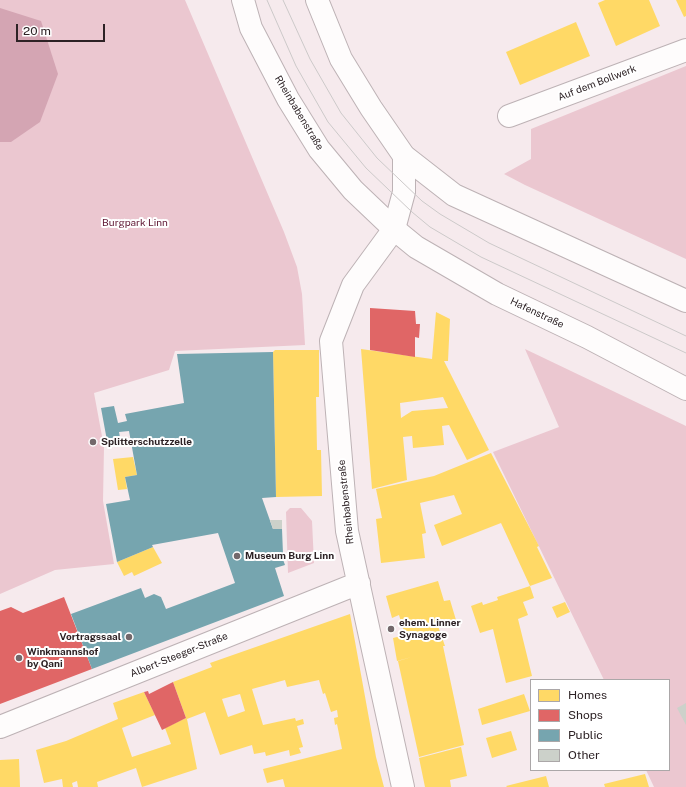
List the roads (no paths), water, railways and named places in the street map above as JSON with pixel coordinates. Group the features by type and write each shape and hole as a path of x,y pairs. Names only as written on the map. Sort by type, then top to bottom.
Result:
{"street":[{"name":"Rheinbabenstraße","path":"243,0 251,28 288,99 319,149 353,190 394,229"},
{"path":"317,0 341,59 371,108 404,156 454,195 686,301"},
{"name":"Auf dem Bollwerk","path":"509,116 686,50"},
{"name":"Rheinbabenstraße","path":"403,787 347,531 331,341 353,285 394,229 404,192 404,156"},
{"name":"Hafenstraße","path":"394,229 416,247 497,294 587,337 686,389"},
{"name":"Albert-Steeger-Straße","path":"0,727 358,582"}],"tram line":[{"path":"267,0 296,66 328,122 366,168 412,212 430,227 481,257 686,353"},
{"path":"283,0 310,59 341,113 377,158 422,201 440,214 489,243 686,336"}],"place":[{"name":"Splitterschutzzelle","path":"93,442"},
{"name":"Museum Burg Linn","path":"237,556"},
{"name":"ehem. Linner Synagoge","path":"391,629"},
{"name":"Vortragssaal","path":"129,637"},
{"name":"Winkmannshof by Qani","path":"19,658"}],"park label":[{"name":"Burgpark Linn","path":"135,223"}]}
